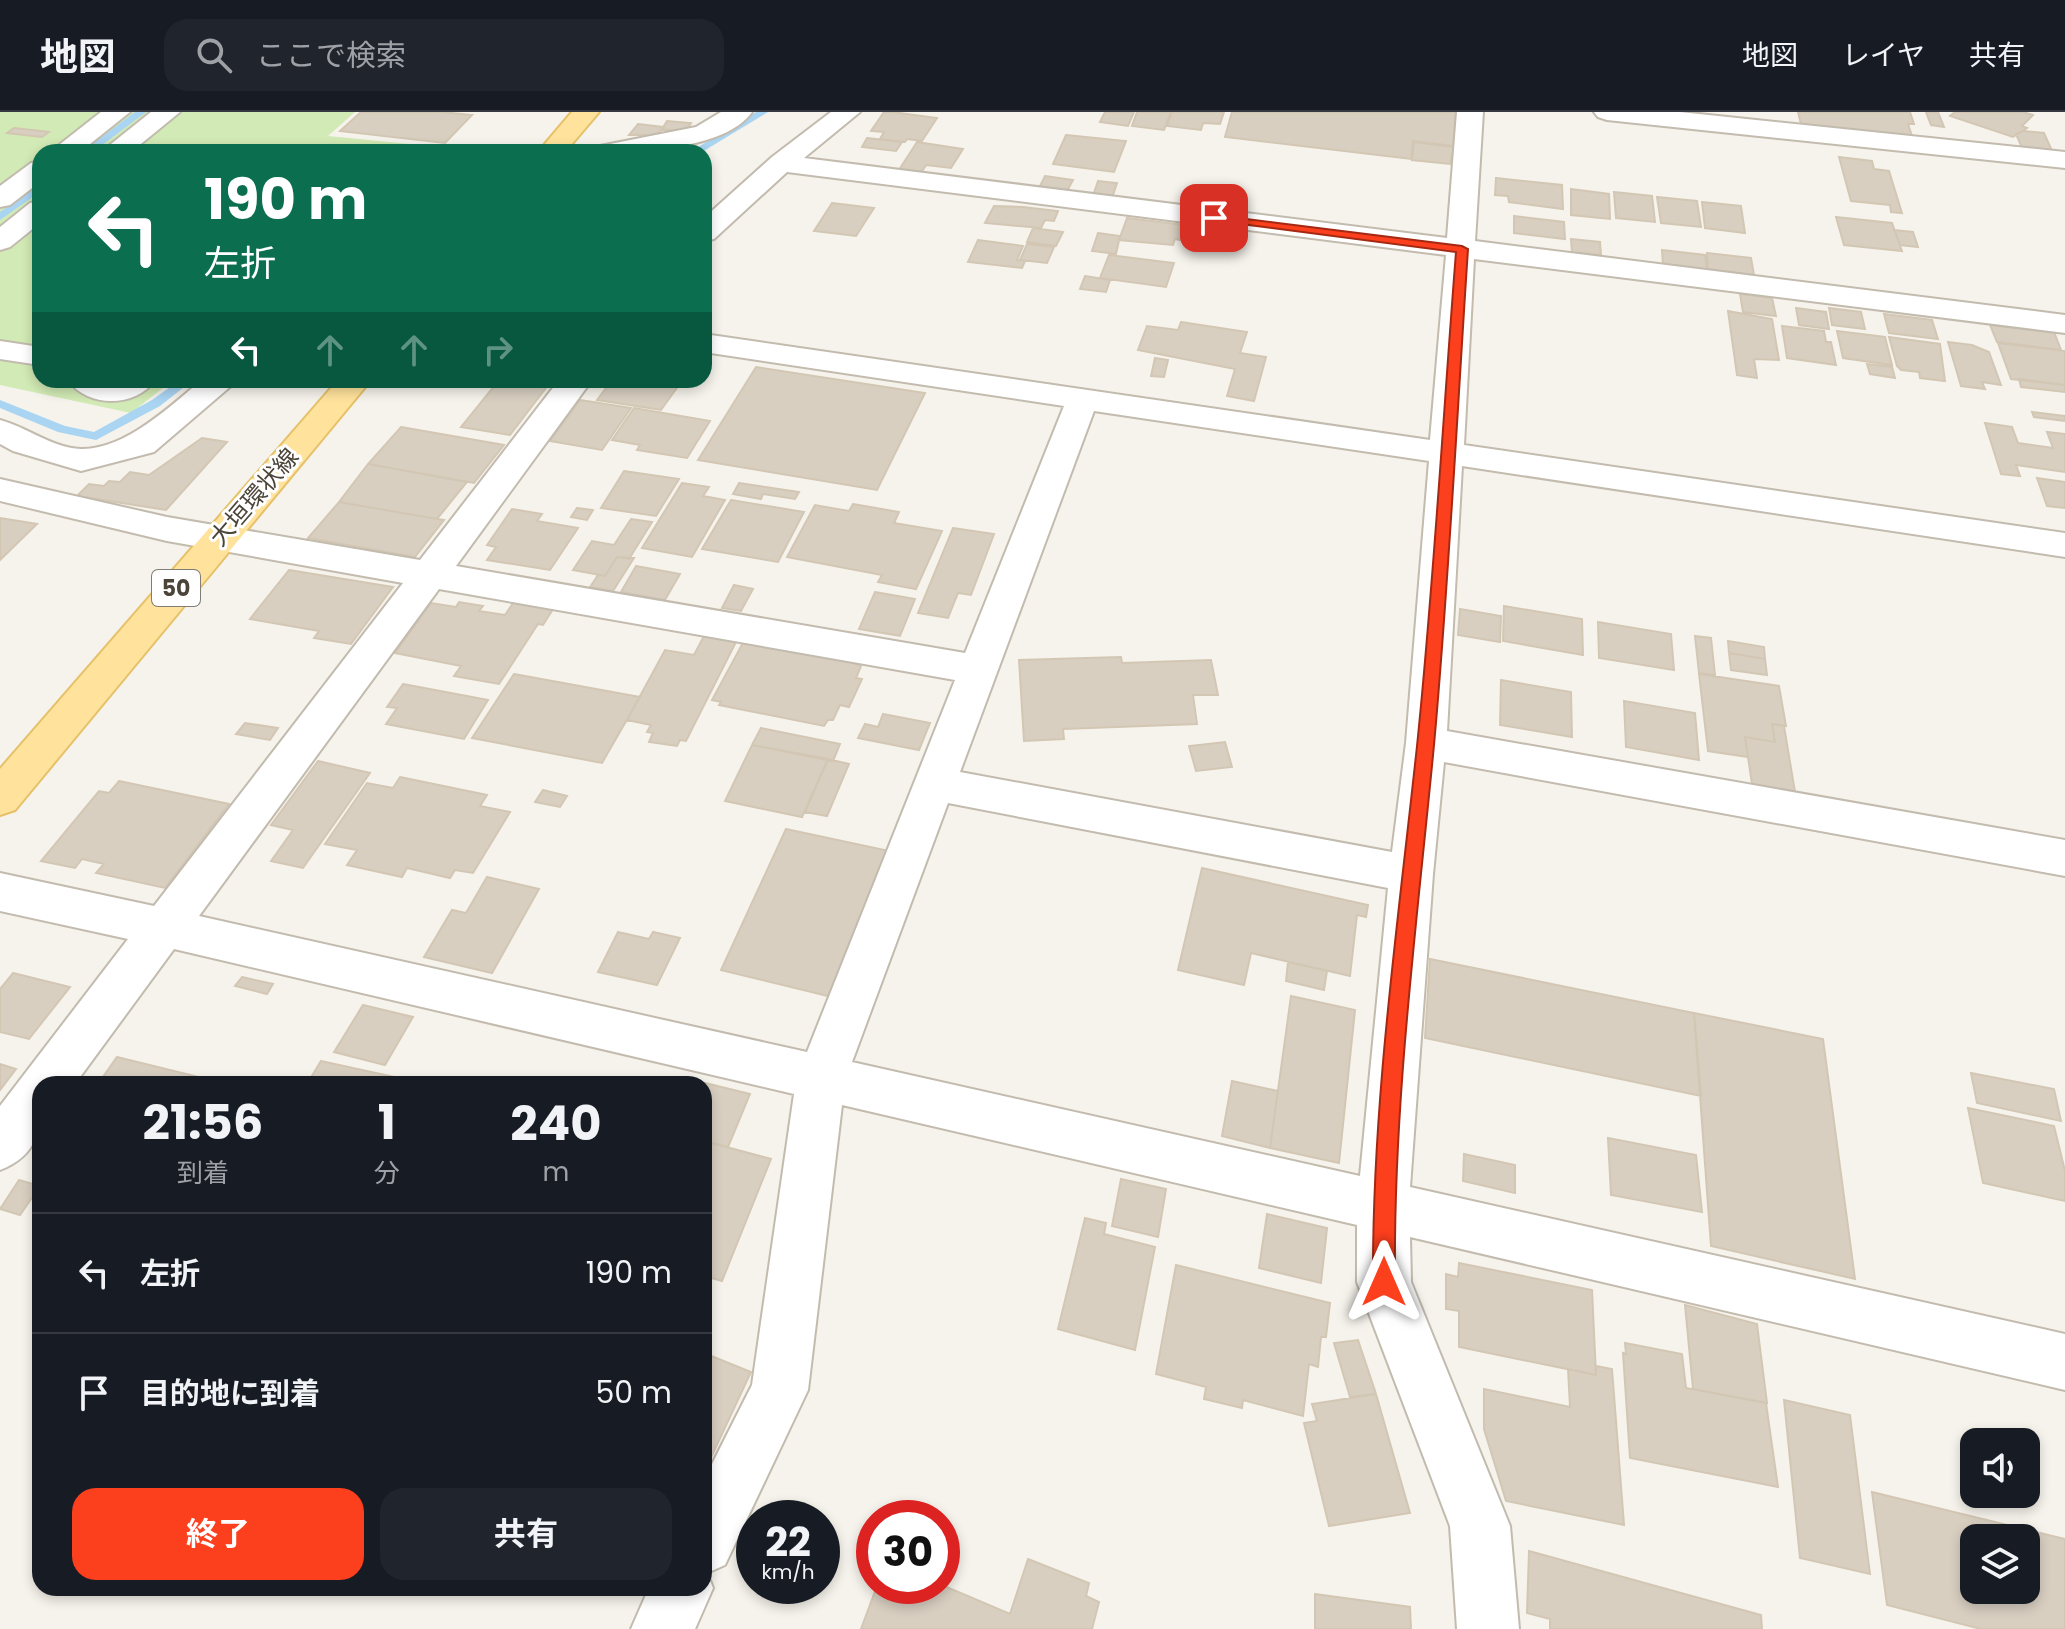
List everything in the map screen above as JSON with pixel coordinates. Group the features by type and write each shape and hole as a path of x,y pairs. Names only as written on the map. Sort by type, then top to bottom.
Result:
{"main road":[{"path":"558,144 586,112"},
{"name":"大垣環状線","path":"0,798 348,388"}],"street":[{"path":"74,144 117,112"},
{"path":"125,144 167,112"},
{"path":"649,144 704,133 739,112"},
{"path":"712,226 781,163 847,112"},
{"path":"1470,112 1426,743 1411,874 1383,1206 1384,1282 1480,1526 1488,1629"},
{"path":"1607,112 2065,160"},
{"path":"781,163 2065,324"},
{"path":"0,241 32,183"},
{"path":"712,197 748,193"},
{"path":"712,344 2065,545"},
{"path":"0,350 32,355"},
{"path":"99,388 108,393 125,392 130,388"},
{"path":"0,430 25,444 81,460 142,445 212,388"},
{"path":"52,1076 570,388"},
{"path":"712,1528 780,1390 821,1078 1082,401"},
{"path":"0,490 219,538 980,670"},
{"path":"1426,743 2065,858"},
{"path":"936,784 1411,874"},
{"path":"0,892 2065,1362"},
{"path":"0,1146 32,1104"},
{"path":"662,1629 678,1596"}],"green space":[{"path":"0,112 355,112 328,136 410,144 32,144 32,388 163,388 131,413 0,385"}],"building":[{"path":"361,112 472,115 445,143 340,131"},
{"path":"884,112 937,118 922,141 907,139 905,142 880,139 884,132 871,131"},
{"path":"1105,112 1134,112 1128,126 1100,122"},
{"path":"1137,112 1171,112 1164,130 1132,126"},
{"path":"1172,112 1224,112 1220,124 1203,123 1201,130 1167,126"},
{"path":"1232,112 1456,112 1453,146 1413,141 1411,159 1225,137"},
{"path":"1798,112 1910,112 1914,124 1908,124 1912,136 1801,124"},
{"path":"1926,112 1938,112 1944,127 1931,125"},
{"path":"1955,112 2023,112 2033,115 2022,126 2027,128 2013,137 1950,116"},
{"path":"667,121 691,123 685,132 662,129"},
{"path":"638,124 664,127 657,135 629,135"},
{"path":"14,128 49,132 42,137 7,133"},
{"path":"2023,131 2044,133 2053,153 2023,150 2016,134"},
{"path":"1066,135 1126,141 1114,172 1053,164"},
{"path":"867,138 902,142 896,151 862,147"},
{"path":"917,142 963,149 951,168 926,165 919,176 897,173"},
{"path":"1414,142 1454,147 1450,164 1412,160"},
{"path":"1839,157 1872,161 1874,169 1889,171 1902,213 1891,212 1890,205 1851,201"},
{"path":"1045,176 1073,180 1066,193 1038,190"},
{"path":"1496,178 1562,185 1563,209 1509,202 1508,196 1495,195"},
{"path":"1098,181 1117,183 1112,198 1093,196"},
{"path":"1571,189 1609,194 1610,219 1571,215"},
{"path":"1614,192 1652,196 1655,222 1616,218"},
{"path":"1657,197 1697,201 1701,227 1661,223"},
{"path":"1702,202 1741,206 1745,233 1705,228"},
{"path":"832,203 874,208 856,236 814,231"},
{"path":"994,206 1058,211 1054,221 1045,220 1041,228 985,223"},
{"path":"1514,216 1564,222 1565,239 1514,233"},
{"path":"1836,217 1892,223 1902,251 1844,245"},
{"path":"1127,218 1185,225 1180,240 1175,239 1173,245 1119,240"},
{"path":"1033,228 1063,232 1056,246 1027,242"},
{"path":"1894,230 1913,232 1918,247 1900,245"},
{"path":"1098,233 1120,236 1116,254 1092,251"},
{"path":"1571,239 1600,242 1601,255 1572,252"},
{"path":"978,240 1023,246 1017,260 1025,261 1022,268 968,262"},
{"path":"1027,244 1054,247 1047,263 1020,260"},
{"path":"1662,250 1705,255 1707,270 1663,265"},
{"path":"1707,253 1751,258 1754,275 1708,269"},
{"path":"1109,255 1174,263 1166,287 1100,278"},
{"path":"1085,276 1110,280 1106,292 1080,289"},
{"path":"1740,294 1772,298 1776,316 1743,312"},
{"path":"1796,308 1826,312 1829,329 1799,325"},
{"path":"1829,308 1861,312 1865,329 1832,325"},
{"path":"1728,311 1772,319 1779,360 1754,359 1757,378 1737,375"},
{"path":"1884,314 1932,320 1938,339 1889,333"},
{"path":"1181,322 1247,332 1240,353 1266,357 1254,401 1227,396 1235,369 1138,350 1147,326 1178,330"},
{"path":"1990,325 2054,332 2061,350 1997,342"},
{"path":"1782,326 1824,331 1826,342 1831,342 1836,365 1787,358"},
{"path":"1837,331 1885,337 1892,365 1843,358"},
{"path":"1889,337 1940,344 1945,381 1920,378 1919,372 1901,370"},
{"path":"1948,342 1972,345 1989,352 2001,385 1982,382 1985,389 1961,386"},
{"path":"1998,343 2065,351 2065,385 2011,379"},
{"path":"1155,358 1168,360 1164,377 1151,376"},
{"path":"1867,364 1892,367 1895,378 1870,374"},
{"path":"756,367 925,393 877,490 698,460"},
{"path":"2019,379 2065,385 2065,392 2021,387"},
{"path":"493,388 546,388 510,435 461,427"},
{"path":"606,388 677,388 661,410 597,400"},
{"path":"580,400 631,408 602,450 550,441"},
{"path":"634,408 710,421 687,458 637,450 640,445 612,440"},
{"path":"2032,412 2065,416 2065,421 2034,417"},
{"path":"1985,423 2012,427 2018,443 2053,448 2047,432 2065,434 2065,472 2016,465 2020,476 2001,474"},
{"path":"401,427 504,445 474,483 368,464"},
{"path":"202,438 227,442 166,510 77,496 89,484 104,486 109,481 120,482 130,472 149,475"},
{"path":"368,464 467,482 437,519 339,502"},
{"path":"624,471 679,479 656,516 601,508"},
{"path":"2037,478 2065,482 2065,508 2047,506"},
{"path":"682,483 709,487 703,496 725,500 692,557 642,548"},
{"path":"739,483 799,492 795,499 763,494 761,499 733,494"},
{"path":"731,500 804,512 778,562 702,549"},
{"path":"339,502 444,520 415,557 308,538"},
{"path":"853,504 899,512 894,523 942,531 916,589 878,582 882,575 787,557 815,505 849,511"},
{"path":"577,508 593,510 587,520 571,517"},
{"path":"512,509 542,514 537,521 578,528 550,570 487,560 496,547 487,545"},
{"path":"0,518 37,524 0,560"},
{"path":"631,519 652,522 629,559 617,557 605,576 573,570 592,541 614,545"},
{"path":"953,528 994,534 971,595 958,593 948,618 918,613"},
{"path":"617,557 634,558 613,591 590,587 598,575 605,576"},
{"path":"636,566 680,574 665,600 621,592"},
{"path":"289,570 393,587 351,644 314,638 319,631 250,619"},
{"path":"734,585 753,589 741,611 722,608"},
{"path":"875,592 915,599 900,636 859,629"},
{"path":"515,600 555,606 543,625 538,624 499,684 454,676 461,666 395,653 431,603 456,607 459,602 483,606 479,611 505,615"},
{"path":"1504,606 1582,619 1583,655 1503,641"},
{"path":"1460,609 1501,616 1500,642 1458,635"},
{"path":"1598,622 1671,634 1674,670 1599,658"},
{"path":"706,632 738,638 686,741 680,740 677,746 649,742 653,733 647,732 651,725 627,720 665,650 694,655"},
{"path":"1695,636 1711,638 1715,675 1699,673"},
{"path":"745,639 858,660 856,664 861,666 856,678 862,679 849,707 840,705 833,720 828,720 824,726 719,705 721,702 712,700"},
{"path":"1728,641 1764,647 1765,659 1729,653"},
{"path":"1729,653 1765,659 1767,675 1731,670"},
{"path":"1121,657 1122,663 1211,660 1218,695 1193,695 1197,724 1063,729 1064,739 1024,741 1019,660"},
{"path":"514,674 640,697 602,763 472,738"},
{"path":"1699,674 1779,686 1786,726 1772,724 1775,742 1745,737 1748,757 1708,751"},
{"path":"1501,680 1571,692 1572,737 1500,725"},
{"path":"403,684 488,700 464,739 386,724 397,708 387,707"},
{"path":"1624,701 1695,713 1699,760 1626,747"},
{"path":"883,714 930,723 919,750 858,738 865,724 878,727"},
{"path":"245,723 278,728 270,740 236,734"},
{"path":"1772,724 1784,726 1795,792 1752,784 1745,737 1775,742"},
{"path":"761,728 840,744 833,761 752,745"},
{"path":"1225,742 1232,767 1196,771 1189,746"},
{"path":"752,745 828,759 802,817 725,801"},
{"path":"828,759 849,764 827,816 805,812"},
{"path":"318,761 370,773 303,868 271,861 293,830 271,825"},
{"path":"400,777 487,795 480,806 510,812 473,873 455,870 450,878 407,868 402,877 347,865 357,850 325,844 367,783 393,788"},
{"path":"119,781 229,804 165,888 96,873 104,864 82,859 75,868 41,861 99,791 109,793"},
{"path":"543,790 567,796 560,807 535,802"},
{"path":"786,829 889,851 832,997 721,970"},
{"path":"1202,868 1368,905 1366,917 1357,915 1350,976 1251,953 1244,985 1178,970"},
{"path":"487,877 539,889 492,973 424,957 452,910 466,913"},
{"path":"618,932 649,939 653,932 680,938 657,985 598,972"},
{"path":"1430,959 1694,1013 1701,1096 1425,1038"},
{"path":"1288,962 1327,971 1324,990 1286,981"},
{"path":"13,973 70,987 29,1039 0,1032 0,989"},
{"path":"242,977 273,984 267,994 235,986"},
{"path":"1291,996 1355,1010 1339,1163 1270,1148"},
{"path":"363,1005 413,1017 385,1065 334,1052"},
{"path":"1694,1013 1823,1039 1855,1279 1711,1246"},
{"path":"117,1057 194,1076 104,1076"},
{"path":"321,1061 390,1076 312,1076"},
{"path":"0,1064 16,1069 0,1090"},
{"path":"1971,1073 2054,1089 2061,1121 1977,1103"},
{"path":"1232,1081 1278,1091 1270,1148 1222,1136"},
{"path":"712,1085 750,1094 728,1147 712,1143"},
{"path":"1968,1108 2054,1126 2065,1171 2065,1201 1983,1183"},
{"path":"1608,1138 1696,1155 1702,1212 1611,1195"},
{"path":"712,1143 771,1159 722,1281 712,1278"},
{"path":"1464,1154 1515,1165 1515,1193 1463,1181"},
{"path":"1121,1179 1166,1189 1158,1237 1112,1226"},
{"path":"19,1180 32,1184 32,1198 20,1215 0,1209"},
{"path":"1267,1214 1327,1228 1321,1283 1259,1268"},
{"path":"1085,1218 1106,1223 1104,1234 1155,1247 1135,1350 1058,1329"},
{"path":"1459,1263 1592,1290 1596,1375 1459,1347 1459,1311 1446,1309 1446,1274 1458,1277"},
{"path":"1176,1265 1330,1303 1326,1337 1321,1337 1318,1367 1309,1364 1303,1416 1243,1400 1242,1408 1204,1399 1206,1387 1156,1374"},
{"path":"1685,1305 1757,1324 1767,1403 1693,1389"},
{"path":"1358,1340 1376,1394 1350,1397 1334,1343"},
{"path":"1625,1343 1682,1354 1686,1388 1766,1403 1778,1487 1630,1458 1623,1353 1626,1354"},
{"path":"712,1356 751,1372 712,1455"},
{"path":"1596,1366 1612,1369 1624,1525 1506,1501 1484,1429 1484,1389 1570,1407 1568,1369 1596,1375"},
{"path":"1376,1394 1410,1513 1329,1526 1304,1423 1317,1421 1312,1404"},
{"path":"1784,1400 1850,1415 1870,1574 1800,1558"},
{"path":"1872,1492 2003,1524 1960,1524 1960,1604 2040,1604 2040,1533 2065,1539 2065,1629 1981,1629 1887,1605"},
{"path":"1529,1551 1761,1615 1762,1629 1550,1629 1550,1619 1527,1613"},
{"path":"1028,1559 1089,1583 1086,1596 1099,1602 1092,1629 861,1629 870,1604 960,1604 960,1593 1010,1614"},
{"path":"1315,1594 1410,1607 1411,1629 1315,1629"}],"waterway":[{"path":"98,144 141,112"},
{"path":"709,144 763,112"},
{"path":"0,217 32,193"},
{"path":"0,404 62,429 96,436 156,403 176,388"}],"route":[{"path":"1214,218 1462,249 1426,743 1411,874 1383,1206 1384,1282"}]}
